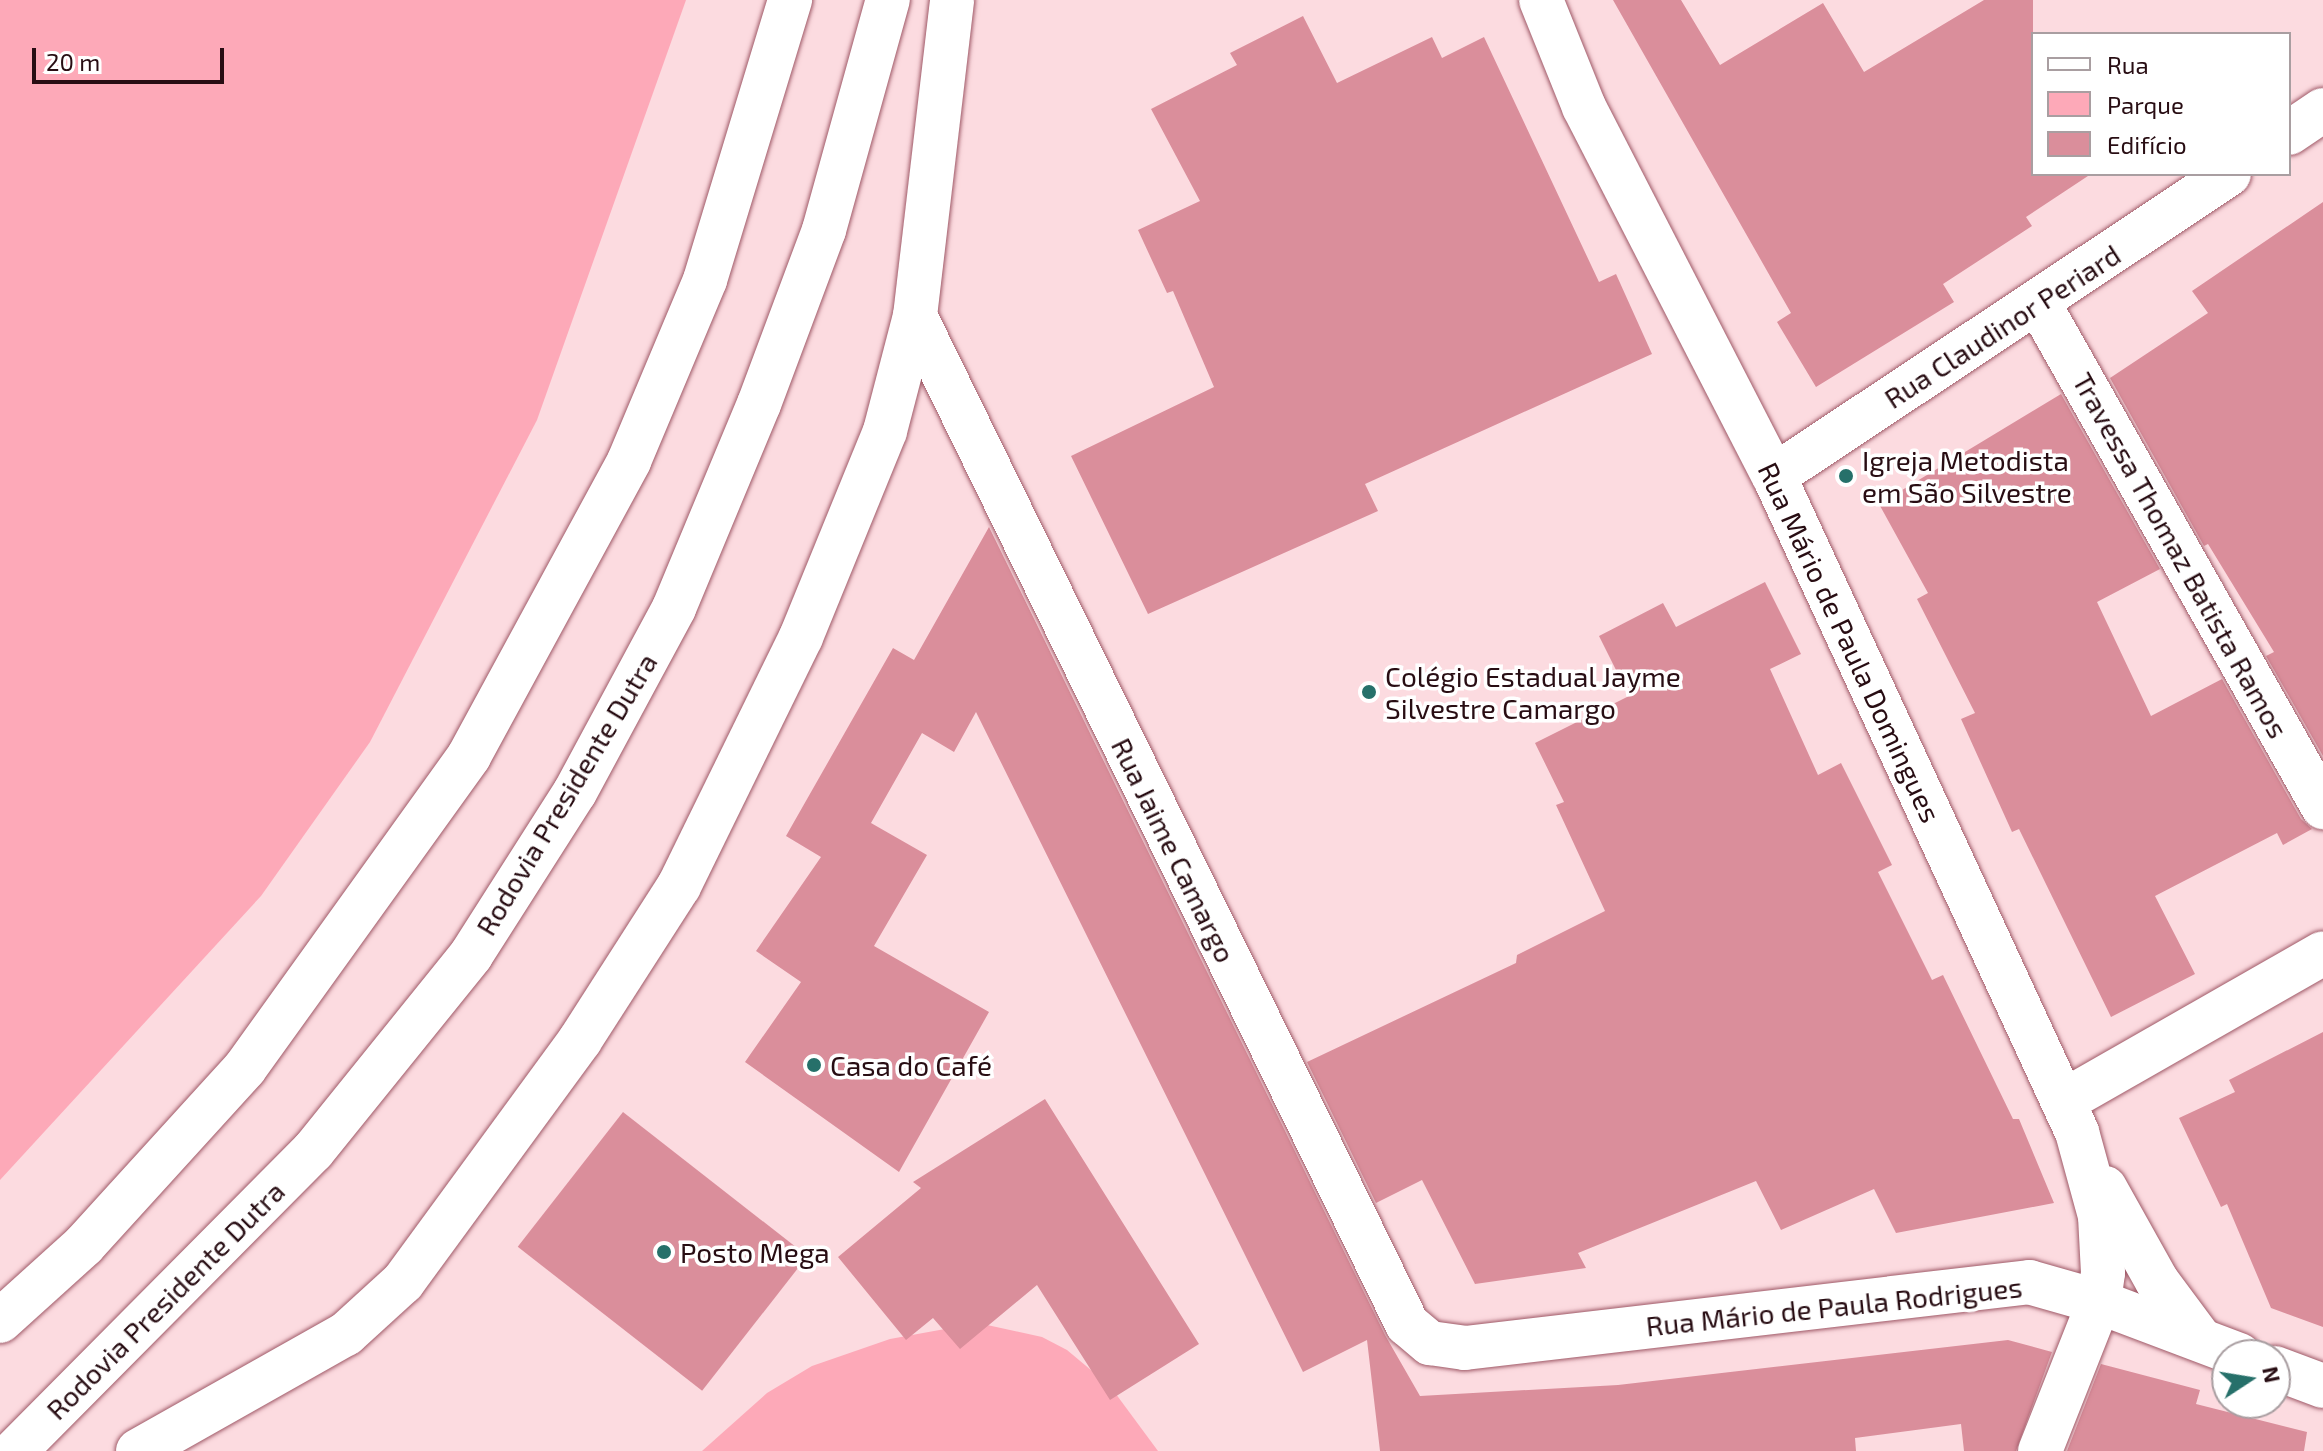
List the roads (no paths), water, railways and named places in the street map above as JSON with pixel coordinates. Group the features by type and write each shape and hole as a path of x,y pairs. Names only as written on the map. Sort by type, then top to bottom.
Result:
{"main road":[{"path":"0,1321 84,1245 245,1068 469,756 556,602 641,433 705,280 790,0"},
{"name":"Rodovia Presidente Dutra","path":"15,1451 313,1151 471,955 575,792 674,608 759,404 824,230 888,0"},
{"path":"138,1451 346,1334 403,1282 580,1040 679,886 801,637 885,431 915,316 952,0"},
{"name":"Rua Mário de Paula Domingues","path":"1541,0 1584,107 1774,476 2070,1117 2100,1216 2099,1302"},
{"path":"2291,132 2323,110"},
{"name":"Rua Claudinor Periard","path":"1774,476 2039,304 2226,176"},
{"name":"Travessa Thomaz Batista Ramos","path":"2039,304 2323,807"},
{"name":"Rua Jaime Camargo","path":"915,316 1380,1276 1407,1324 1430,1343 1465,1348"},
{"path":"2212,1339 2157,1281 2070,1117 2323,953"},
{"name":"Rua Mário de Paula Rodrigues","path":"1465,1348 1998,1283 2039,1284 2099,1302 2211,1344"},
{"path":"2040,1451 2099,1302"},
{"path":"2291,1374 2323,1386"}],"place":[{"name":"Igreja Metodista em São Silvestre","path":"1846,476"},
{"name":"Colégio Estadual Jayme Silvestre Camargo","path":"1369,692"},
{"name":"Casa do Café","path":"814,1065"},
{"name":"Posto Mega","path":"664,1252"}]}
